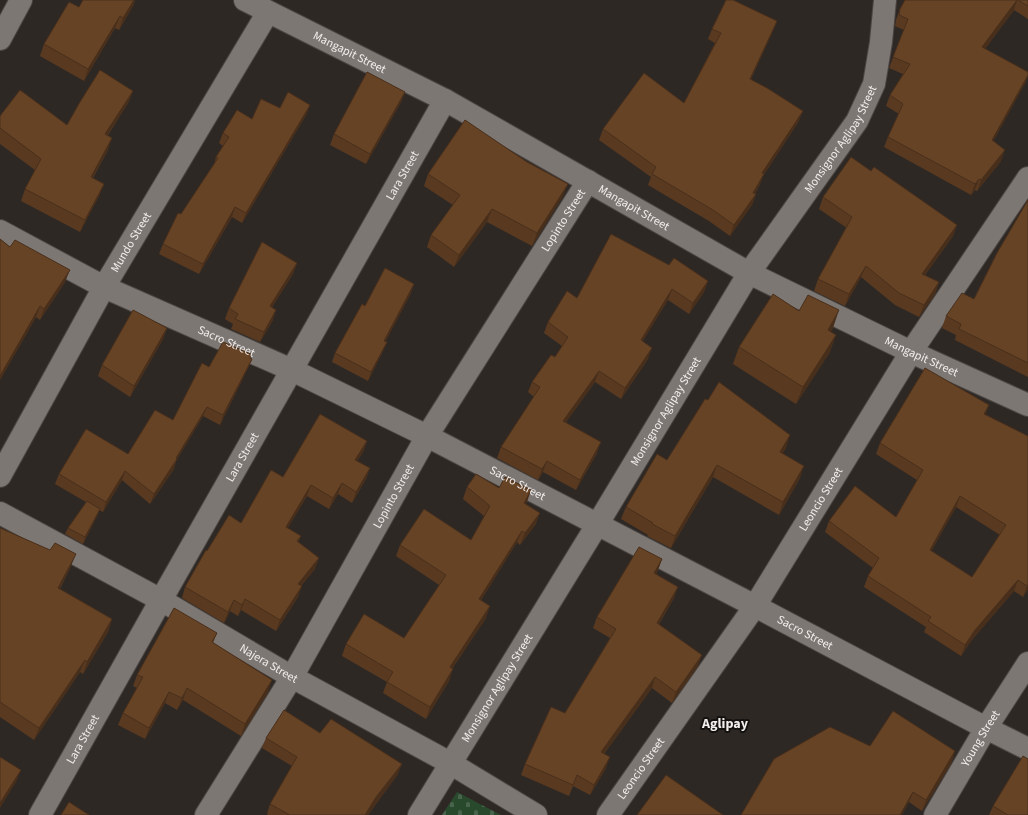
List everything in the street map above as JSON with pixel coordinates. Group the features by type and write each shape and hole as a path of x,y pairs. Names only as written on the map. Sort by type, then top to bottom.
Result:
{"street":[{"path":"0,39 21,0"},
{"name":"Mangapit Street","path":"245,0 445,100 748,273 911,352 1028,405"},
{"name":"Monsignor Aglipay Street","path":"419,815 597,525 748,273 857,121 874,84 881,42 885,0"},
{"name":"Mundo Street","path":"0,476 104,287 268,12"},
{"name":"Lara Street","path":"40,815 445,100"},
{"name":"Leoncio Street","path":"608,815 755,606 911,352 1028,178"},
{"name":"Lopinto Street","path":"206,815 292,677 427,436 588,181"},
{"name":"Sacro Street","path":"0,232 104,287 292,370 427,436 1028,749"},
{"name":"Najera Street","path":"0,512 161,600 292,677 450,763 536,815"},
{"name":"Young Street","path":"934,815 986,728 1028,663"}],"green space":[{"path":"457,792 501,815 442,815"}],"building":[{"path":"83,0 134,0 123,18 120,16 88,69 44,44 69,2 79,7"},
{"path":"726,0 733,0 777,21 750,79 803,111 762,173 764,174 753,193 756,194 734,225 713,210 652,174 656,167 603,129 644,73 684,103 721,33 712,29"},
{"path":"905,0 1017,0 982,47 1028,72 1028,75 992,140 1005,150 981,180 979,179 975,184 888,137 903,104 890,95 910,64 893,57 908,19 899,15 900,9"},
{"path":"1018,0 1028,0 1028,6"},
{"path":"100,70 133,91 105,134 112,138 91,177 104,184 85,220 25,189 41,159 0,128 0,116 20,90 67,125"},
{"path":"367,72 405,92 370,154 334,134"},
{"path":"288,92 310,105 246,213 235,207 203,264 163,244 178,213 181,214 218,158 216,157 229,137 223,133 237,110 252,119 261,99 280,108"},
{"path":"465,120 527,162 568,184 537,233 492,209 459,255 431,235 460,195 428,174"},
{"path":"851,157 871,171 874,167 957,225 922,274 939,282 924,305 899,293 866,266 849,294 818,279 852,217 823,197"},
{"path":"1028,200 1028,363 959,329 961,324 946,316 962,293 974,299 997,253"},
{"path":"611,234 669,265 674,258 708,281 693,303 672,289 641,340 652,348 625,388 599,371 563,421 601,442 580,480 547,461 542,469 501,447 540,387 532,382 551,355 555,357 568,337 548,322 567,291 577,298"},
{"path":"0,239 10,247 15,240 70,270 44,309 40,306 0,376"},
{"path":"262,242 297,263 270,306 276,310 264,332 235,319 238,314 229,308"},
{"path":"385,268 414,284 384,341 387,342 371,372 335,353 362,304 365,306"},
{"path":"773,294 799,311 808,295 839,310 828,330 836,335 803,387 739,347"},
{"path":"133,310 167,328 134,386 102,365"},
{"path":"223,342 251,354 250,358 252,359 223,415 207,407 176,458 177,459 154,494 125,471 106,502 59,474 86,429 128,454 155,410 173,420 202,363 209,367"},
{"path":"925,368 989,405 984,414 1028,436 1028,584 1027,586 1018,580 975,630 965,645 928,621 931,617 868,576 879,558 829,521 855,486 896,517 923,470 880,443","holes":["960,496 1006,525 972,577 930,550"]},
{"path":"719,382 790,435 780,452 804,466 783,502 717,465 675,536 652,524 653,523 626,507 657,454 667,460 705,399 708,400"},
{"path":"320,414 367,441 355,460 370,468 356,492 342,483 333,498 311,485 286,527 301,536 297,541 319,558 298,584 302,586 280,620 245,599 242,605 234,600 228,612 185,587 206,550 207,551 229,515 241,523 271,470 283,477"},
{"path":"476,474 499,488 505,477 531,490 524,503 540,513 525,533 522,531 479,599 490,606 450,667 453,669 430,707 387,682 393,672 346,644 364,614 404,638 446,575 400,545 424,509 471,540 490,506 467,487"},
{"path":"87,501 100,509 85,537 68,528"},
{"path":"0,528 50,550 55,543 76,554 58,588 112,619 87,662 85,660 39,728 0,702"},
{"path":"639,547 662,559 654,573 678,587 657,623 702,655 676,692 655,677 601,752 610,757 594,785 577,775 573,785 525,764 551,707 565,713 616,629 597,617"},
{"path":"174,608 217,633 212,642 272,680 245,724 187,688 182,698 169,692 149,728 123,713 143,677 137,675"},
{"path":"284,710 320,733 331,719 402,764 376,797 365,815 290,815 270,804 297,757 266,738"},
{"path":"893,711 955,751 926,800 913,792 900,815 741,815 774,759 830,727 870,746"},
{"path":"1023,756 1028,759 1028,815 1008,815 993,806"},
{"path":"0,757 21,770 0,803"},
{"path":"666,775 723,815 637,815"},
{"path":"69,802 89,815 61,815"}],"district":[{"name":"Aglipay","path":"725,723"}]}
